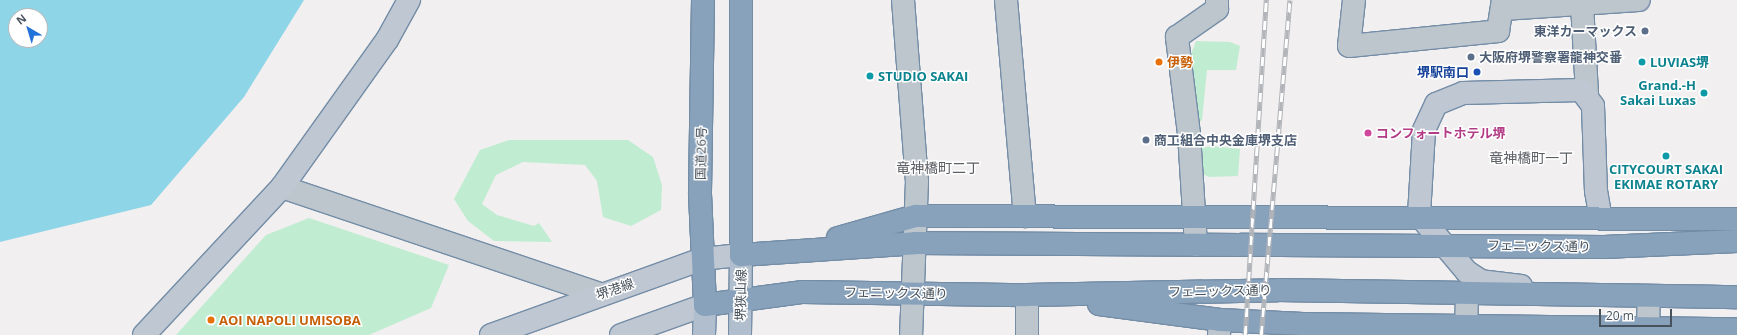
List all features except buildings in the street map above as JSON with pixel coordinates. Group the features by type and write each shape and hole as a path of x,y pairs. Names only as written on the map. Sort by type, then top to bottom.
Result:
{"highway":[{"name":"国道26号","path":"703,0 702,259 704,305"},
{"path":"741,0 741,255"},
{"path":"804,248 916,216 1419,215 1601,219 1737,219"},
{"path":"1419,215 1432,245"},
{"path":"1601,219 1604,247"},
{"name":"フェニックス通り","path":"741,255 804,248 915,243 1604,247 1737,241"},
{"name":"フェニックス通り","path":"704,305 741,297 803,292 1027,295 1278,290 1737,297"},
{"path":"1027,295 1219,328 1648,331 1737,329"}],"main road":[{"name":"堺狭山線","path":"740,335 741,255"},
{"path":"704,305 704,335"}],"street":[{"path":"144,335 282,187 386,40 409,0"},
{"path":"903,0 917,181 915,243 911,293 911,335"},
{"path":"1006,0 1025,216"},
{"path":"1196,245 1176,37 1217,9 1217,0"},
{"path":"1354,0 1349,46 1498,31 1503,5 1582,4 1639,0"},
{"path":"1582,4 1587,94 1593,106 1596,191 1601,219"},
{"path":"1419,215 1424,130 1430,112 1440,101 1463,93 1567,88 1587,94"},
{"path":"282,187 600,294"},
{"path":"1432,245 1467,272 1482,281 1591,295"},
{"name":"堺港線","path":"492,335 600,294 702,259 741,255"},
{"path":"1466,330 1467,294"},
{"path":"1027,295 1027,335"},
{"path":"1648,331 1649,296"},
{"path":"620,335 704,305"}],"green space":[{"path":"1196,41 1230,42 1240,46 1236,70 1207,70 1202,120 1197,124 1185,70"},
{"path":"509,140 628,140 653,157 662,185 661,210 631,226 603,217 597,181 585,165 523,162 496,175 482,204 497,215 534,226 539,223 552,242 494,241 468,221 454,199 480,150"},
{"path":"1213,146 1240,149 1238,176 1209,177 1201,173 1199,148"},
{"path":"309,218 449,265 431,308 369,335 176,335 266,235"}],"water":[{"path":"0,0 304,0 244,97 151,205 0,242"}],"railway":[{"path":"1245,335 1266,0"},
{"path":"1261,335 1290,0"}],"place":[{"name":"東洋カーマックス","path":"1645,31"},
{"name":"大阪府堺警察署龍神交番","path":"1471,57"},
{"name":"伊勢","path":"1159,62"},
{"name":"LUVIAS堺","path":"1642,62"},
{"name":"堺駅南口","path":"1477,72"},
{"name":"STUDIO SAKAI","path":"870,76"},
{"name":"Grand.-H Sakai Luxas","path":"1704,93"},
{"name":"コンフォートホテル堺","path":"1368,133"},
{"name":"商工組合中央金庫堺支店","path":"1146,140"},
{"name":"CITYCOURT SAKAI EKIMAE ROTARY","path":"1666,156"},
{"name":"AOI NAPOLI UMISOBA","path":"211,320"}],"district":[{"name":"竜神橋町一丁","path":"1531,158"},
{"name":"竜神橋町二丁","path":"938,168"}]}
